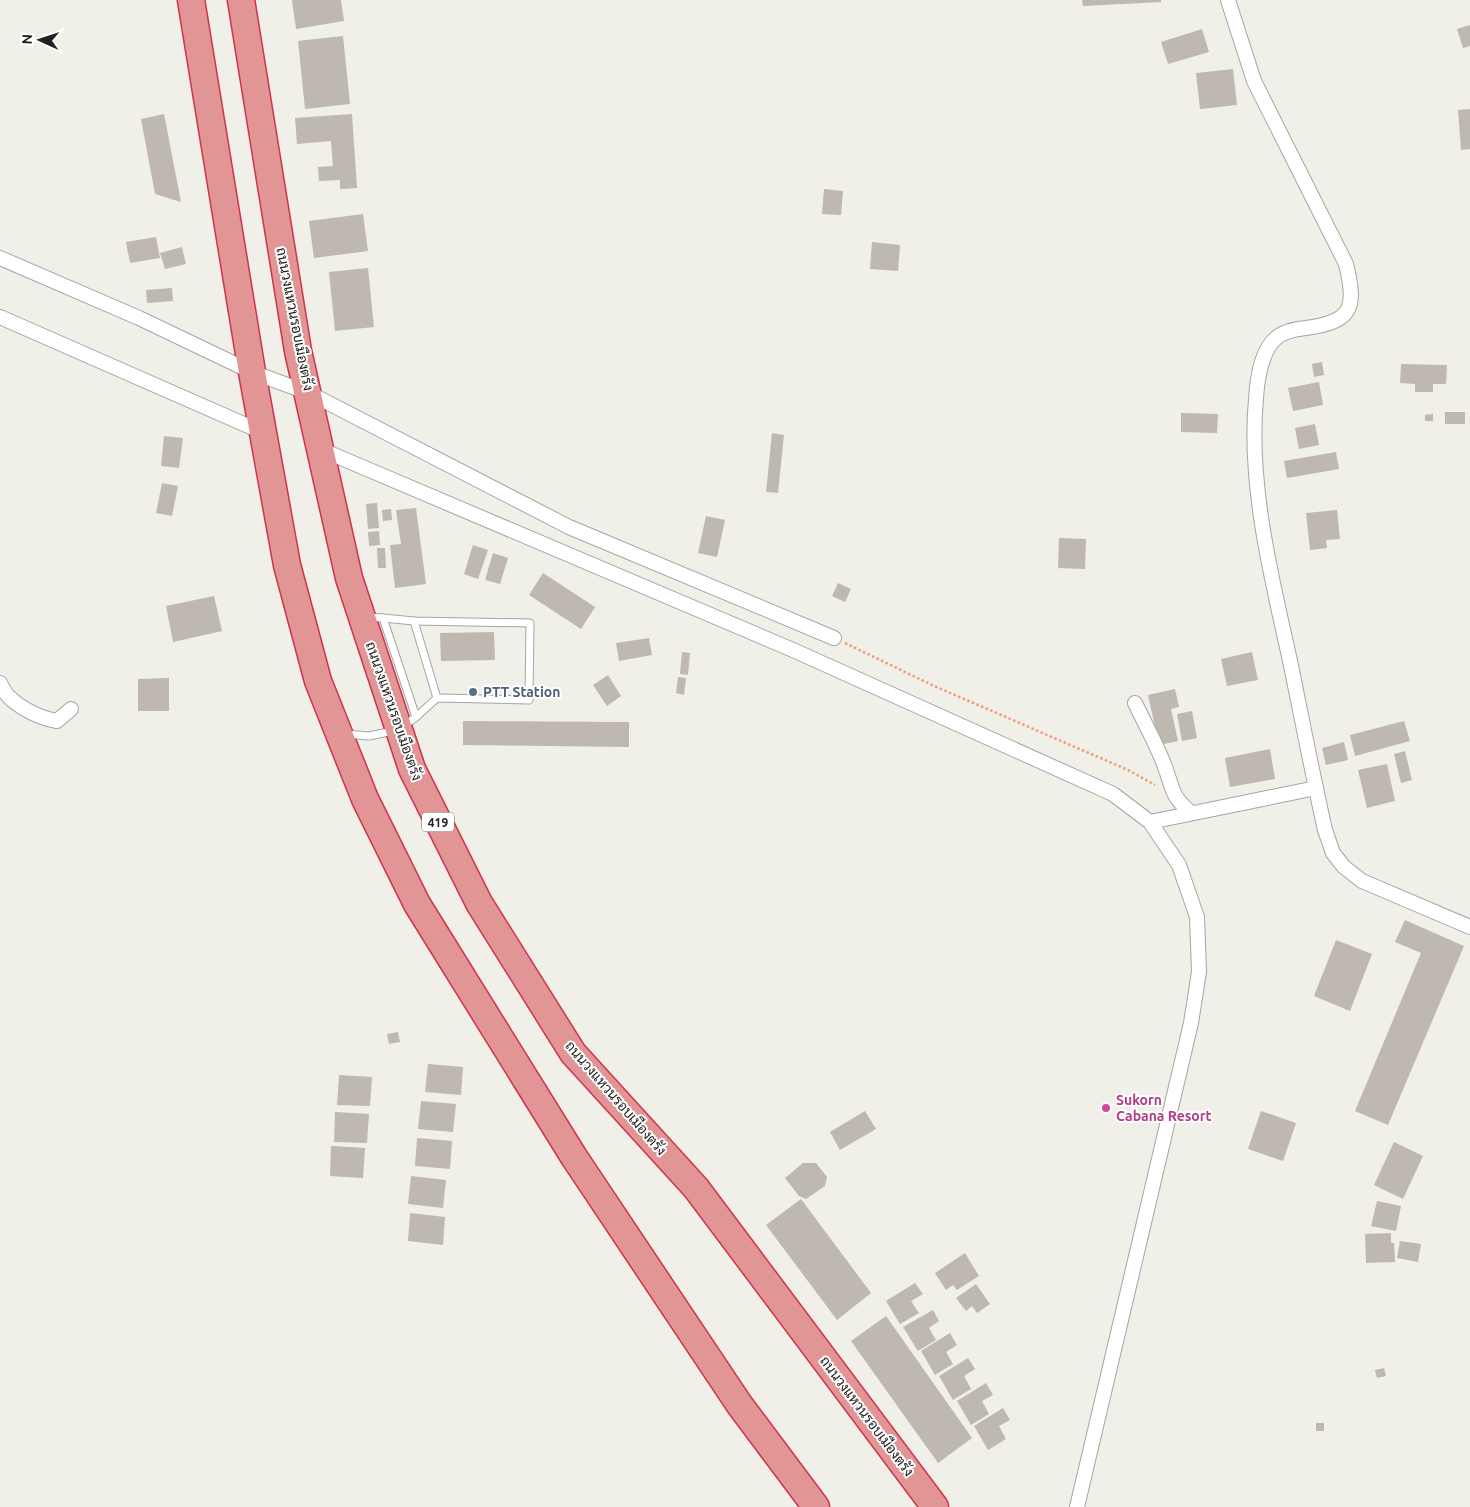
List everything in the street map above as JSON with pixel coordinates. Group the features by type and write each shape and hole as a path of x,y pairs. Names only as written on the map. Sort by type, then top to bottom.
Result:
{"highway":[{"path":"191,0 262,432 287,566 318,680 365,799 417,904 574,1158 739,1404 816,1507"},
{"name":"ถนนวงแหวนรอบเมืองตรัง","path":"241,0 298,350 320,449 349,578 372,617 407,724 412,769 479,903 572,1053 696,1188 935,1507"}],"street":[{"path":"1228,0 1254,81 1346,264 1351,282 1349,309 1344,316 1334,322 1295,329 1273,340 1267,350 1261,368 1256,398 1254,441 1267,550 1324,830 1333,853 1344,868 1362,881 1470,927"},
{"path":"0,258 139,318 252,372 309,393 570,527 834,638"},
{"path":"0,317 262,432"},
{"path":"320,449 793,650 1113,794 1150,822 1179,865 1197,917 1199,972 1191,1023 1077,1507"},
{"path":"0,683 7,696 27,710 45,719 57,720 70,710"},
{"path":"1135,703 1165,767 1177,801 1191,814"},
{"path":"1150,822 1316,788"}],"lane":[{"path":"339,733 369,736 407,724 437,698 528,700 530,623 372,617"},
{"path":"414,620 437,698"}],"path":[{"path":"834,638 932,685 1128,770 1151,782 1177,801"}],"building":[{"path":"292,0 341,0 344,21 296,29"},
{"path":"1082,0 1161,0 1161,2 1083,6"},
{"path":"1470,25 1470,46 1463,48 1457,29"},
{"path":"1202,29 1209,52 1168,64 1161,42"},
{"path":"343,36 350,104 305,109 298,41"},
{"path":"1233,69 1237,105 1200,109 1196,73"},
{"path":"1470,109 1470,149 1461,150 1458,110"},
{"path":"164,114 181,202 155,194 141,119"},
{"path":"352,114 357,188 340,189 340,180 319,181 318,167 333,166 331,141 297,144 295,118"},
{"path":"824,189 843,191 841,215 822,214"},
{"path":"363,214 368,251 314,258 309,221"},
{"path":"156,237 160,258 130,263 126,242"},
{"path":"872,242 900,245 898,271 870,269"},
{"path":"182,247 186,264 165,269 160,253"},
{"path":"368,268 374,327 335,331 329,272"},
{"path":"172,288 173,301 147,303 146,290"},
{"path":"1322,362 1324,375 1314,377 1312,364"},
{"path":"1401,364 1447,365 1446,384 1433,384 1433,392 1415,392 1415,384 1400,383"},
{"path":"1319,382 1323,405 1293,411 1288,388"},
{"path":"1445,412 1465,412 1465,424 1445,424"},
{"path":"1181,413 1218,414 1217,433 1181,432"},
{"path":"1433,414 1433,421 1425,421 1425,415"},
{"path":"1315,424 1319,445 1299,449 1295,428"},
{"path":"772,433 784,435 778,493 766,492"},
{"path":"164,436 183,438 179,468 161,466"},
{"path":"1336,452 1339,469 1287,478 1284,461"},
{"path":"162,483 178,486 172,516 156,513"},
{"path":"377,503 379,528 368,529 366,504"},
{"path":"416,508 426,584 395,588 390,545 401,544 396,510"},
{"path":"391,509 392,520 383,521 382,510"},
{"path":"1337,510 1340,539 1326,540 1327,548 1310,550 1306,513"},
{"path":"706,516 725,520 717,557 698,553"},
{"path":"379,531 380,545 369,546 368,532"},
{"path":"1059,538 1086,539 1085,569 1058,568"},
{"path":"473,545 488,550 478,579 464,574"},
{"path":"377,548 385,548 386,568 378,568"},
{"path":"493,553 508,558 500,584 485,580"},
{"path":"543,573 595,607 581,629 529,595"},
{"path":"838,583 851,589 845,602 832,596"},
{"path":"214,596 222,631 173,642 166,606"},
{"path":"494,632 495,660 441,661 440,633"},
{"path":"649,638 652,655 619,661 616,643"},
{"path":"682,652 690,653 688,675 680,674"},
{"path":"1252,652 1258,680 1227,686 1221,659"},
{"path":"608,675 621,696 607,706 593,685"},
{"path":"678,677 686,678 684,695 676,693"},
{"path":"169,678 169,711 138,711 138,679"},
{"path":"1175,689 1179,707 1171,709 1178,741 1159,745 1148,695"},
{"path":"1192,711 1197,738 1182,741 1177,714"},
{"path":"463,721 629,722 629,747 463,745"},
{"path":"1404,721 1410,741 1355,756 1350,735"},
{"path":"1344,742 1348,760 1326,765 1322,748"},
{"path":"1270,749 1275,779 1230,787 1225,758"},
{"path":"1405,751 1412,780 1401,783 1394,754"},
{"path":"1387,764 1395,801 1367,808 1358,770"},
{"path":"1405,920 1464,946 1388,1125 1355,1111 1421,953 1395,942"},
{"path":"1336,940 1372,954 1350,1011 1314,996"},
{"path":"398,1032 400,1042 389,1044 387,1034"},
{"path":"428,1064 463,1067 461,1095 425,1092"},
{"path":"339,1075 372,1077 370,1106 337,1105"},
{"path":"421,1101 456,1104 453,1132 418,1129"},
{"path":"865,1111 876,1129 840,1150 830,1132"},
{"path":"1261,1111 1296,1123 1283,1161 1248,1149"},
{"path":"335,1112 369,1114 367,1143 334,1142"},
{"path":"417,1138 452,1141 450,1169 415,1166"},
{"path":"1394,1142 1423,1156 1403,1199 1374,1185"},
{"path":"331,1146 365,1148 363,1178 330,1176"},
{"path":"803,1163 816,1163 827,1177 825,1186 806,1199 799,1196 785,1178"},
{"path":"411,1176 446,1180 443,1208 408,1204"},
{"path":"801,1199 871,1293 837,1320 766,1225"},
{"path":"1377,1201 1401,1206 1396,1231 1371,1226"},
{"path":"410,1213 445,1217 443,1245 408,1241"},
{"path":"1391,1233 1391,1243 1394,1243 1395,1262 1366,1263 1365,1234"},
{"path":"1400,1241 1421,1244 1418,1262 1397,1258"},
{"path":"965,1253 979,1276 957,1290 953,1285 946,1290 935,1273"},
{"path":"915,1283 923,1294 911,1301 919,1313 900,1324 886,1301"},
{"path":"976,1284 990,1304 977,1313 972,1306 966,1311 956,1298"},
{"path":"933,1310 939,1321 929,1328 936,1340 918,1351 903,1327"},
{"path":"886,1316 972,1438 938,1463 851,1341"},
{"path":"950,1333 957,1345 946,1352 953,1364 935,1375 921,1351"},
{"path":"968,1358 975,1369 964,1376 971,1389 953,1400 939,1376"},
{"path":"1384,1368 1386,1376 1377,1378 1375,1370"},
{"path":"986,1383 993,1395 982,1401 989,1414 971,1425 957,1401"},
{"path":"1003,1408 1010,1420 999,1426 1006,1439 988,1450 974,1426"},
{"path":"1316,1423 1324,1423 1324,1431 1316,1431"}],"place":[{"name":"PTT Station","path":"473,692"},
{"name":"Sukorn Cabana Resort","path":"1106,1108"}]}
